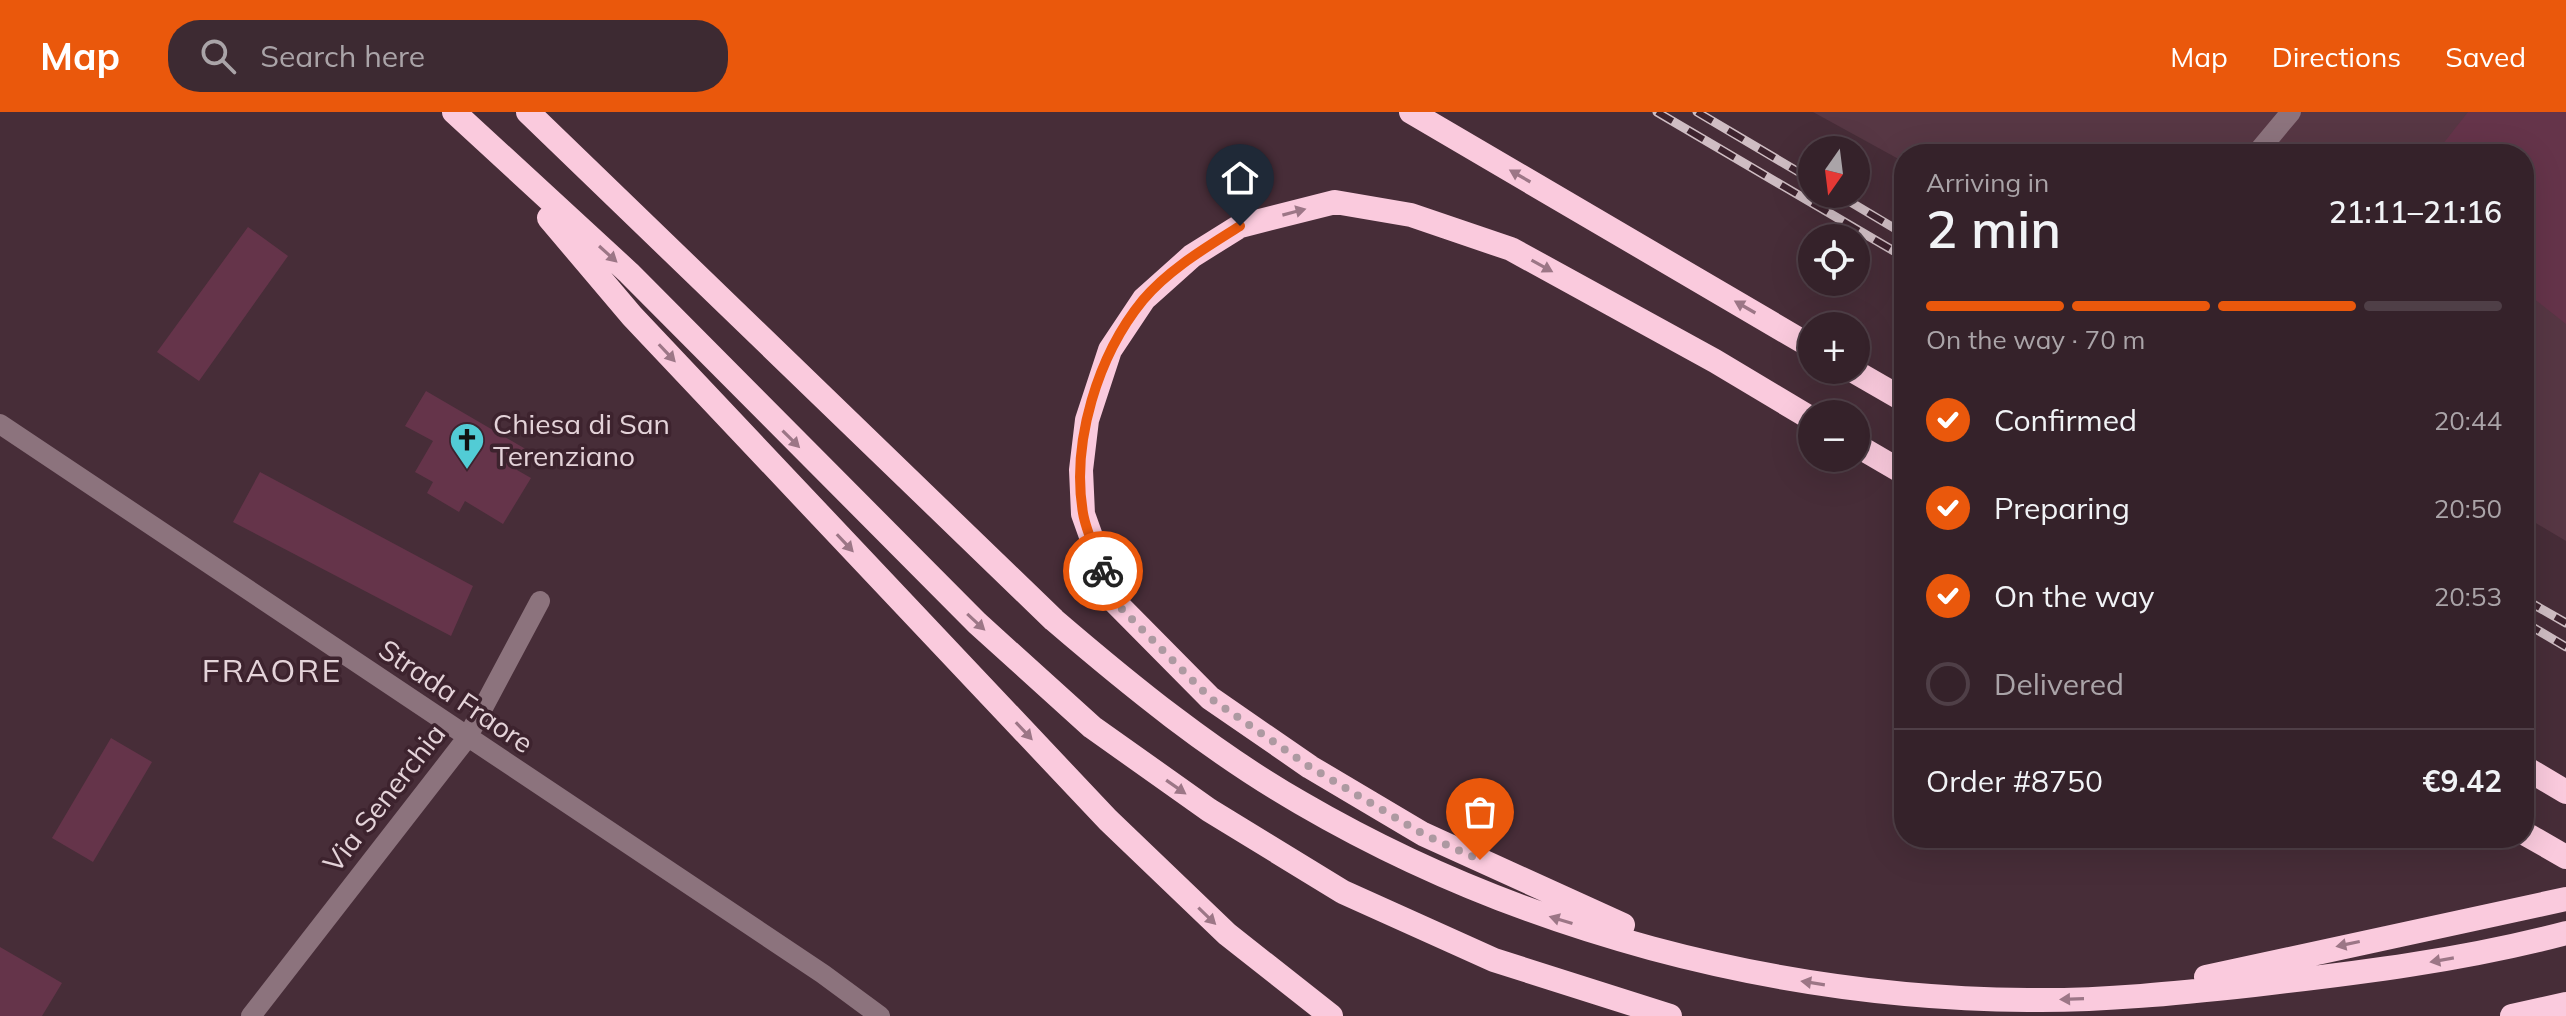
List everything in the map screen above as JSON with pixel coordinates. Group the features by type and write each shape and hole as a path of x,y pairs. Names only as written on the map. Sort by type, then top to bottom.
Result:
{"highway":[{"path":"454,112 629,273 977,623 1092,727 1256,841 1343,892 1532,974 1670,1016"},
{"path":"528,112 1023,591 1133,687 1300,803 1409,859 1545,915 1705,962 1826,985 1908,994 2028,1000 2110,998 2366,971 2519,945 2566,933"},
{"path":"1411,112 1798,339"},
{"path":"488,146 632,316 1108,820 1227,934 1331,1016"},
{"path":"1705,962 1423,834 1310,767 1210,698 1114,601 1083,514 1081,470 1087,420 1110,350 1144,299 1192,256 1240,226 1335,202 1411,215 1511,249 1715,361 1798,411"},
{"path":"1870,380 1894,394"},
{"path":"1870,453 1894,467"},
{"path":"2534,773 2566,792"},
{"path":"2534,839 2566,857"},
{"path":"2110,998 2148,993 2340,946 2566,899"},
{"path":"2512,1016 2566,1004"}],"street":[{"path":"2264,144 2291,112"},
{"name":"Strada Fraore","path":"0,424 823,974 880,1016"},
{"name":"Via Senerchia","path":"251,1016 467,738 540,601"}],"shaded area":[{"path":"1813,112 2566,112 2566,541 2534,522 2534,144 1894,144 1894,157 1870,143 1870,136 1857,136"}],"building":[{"path":"2468,112 2566,112 2566,324 2534,299 2534,144 2443,144"},
{"path":"248,227 288,256 199,381 157,352"},
{"name":"Chiesa di San Terenziano","path":"426,391 529,451 517,470 531,478 503,524 465,501 459,512 427,493 433,482 415,472 433,441 405,426"},
{"path":"260,472 473,586 451,636 233,522"},
{"path":"111,738 152,762 93,862 52,838"},
{"path":"0,947 62,983 42,1016 0,1016"}],"railway":[{"path":"1657,112 1894,251"},
{"path":"1697,112 1798,172"},
{"path":"1860,208 1894,228"},
{"path":"2534,605 2566,623"},
{"path":"2534,628 2566,647"}],"way so far":[{"path":"1103,571 1114,601 1210,698 1310,767 1423,834 1480,860"}],"place":[{"name":"Chiesa di San Terenziano","path":"467,471"}],"district":[{"name":"FRAORE","path":"272,671"}],"route":[{"path":"1103,571 1083,514 1081,470 1087,420 1110,350 1144,299 1192,256 1240,226"}]}
